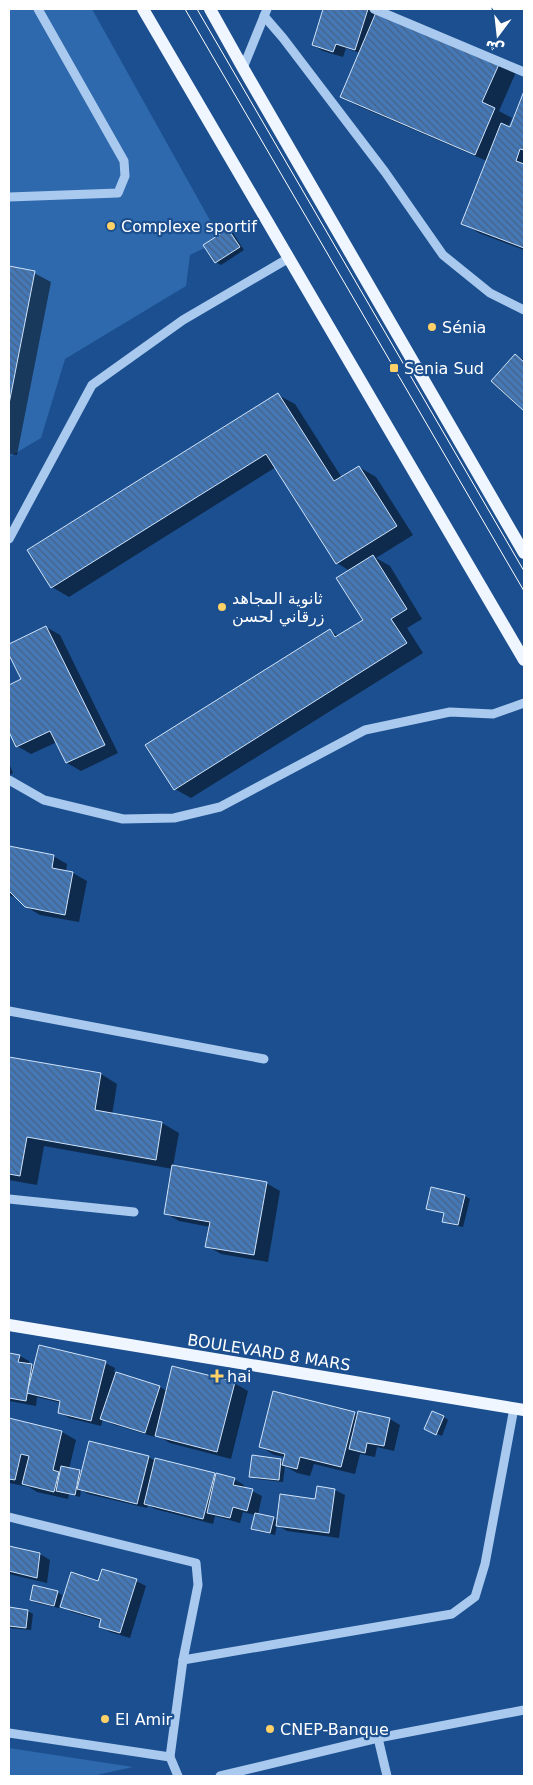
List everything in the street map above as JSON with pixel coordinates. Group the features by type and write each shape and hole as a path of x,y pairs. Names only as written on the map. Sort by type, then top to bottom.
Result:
{"main road":[{"path":"143,9 524,660"},
{"path":"210,9 524,553"},
{"name":"BOULEVARD 8 MARS","path":"9,1326 519,1409"}],"street":[{"path":"9,197 118,193 125,176 124,161 38,9"},
{"path":"374,9 524,72"},
{"path":"243,68 266,12"},
{"path":"266,12 283,38 379,164 443,255 490,293 524,310"},
{"path":"9,538 92,385 183,320 289,258"},
{"path":"9,780 44,800 123,819 174,818 220,807 365,730 450,712 493,714 524,703"},
{"path":"9,1011 264,1059"},
{"path":"9,1199 134,1212"},
{"path":"183,1660 452,1614 475,1597 485,1564 519,1409"},
{"path":"9,1518 196,1563 198,1585 183,1660 170,1757 178,1776"},
{"path":"220,1776 378,1738 524,1710"},
{"path":"9,1733 170,1757"},
{"path":"378,1738 386,1776"}],"shaded area":[{"name":"Complexe sportif","path":"9,9 92,9 221,240 190,255 186,286 65,359 41,438 9,457 9,368 22,279 9,276"},
{"path":"9,1748 133,1767 92,1776 9,1776"}],"building":[{"path":"323,9 368,9 355,50 336,44 333,52 312,45"},
{"path":"377,10 500,62 482,102 495,108 475,155 340,97"},
{"path":"524,91 524,150 520,149 516,161 524,164 524,248 461,224 501,123 510,127"},
{"path":"228,229 240,247 215,263 203,245"},
{"path":"9,266 35,271 9,404"},
{"path":"515,354 524,362 524,411 491,381"},
{"path":"278,393 334,481 359,466 397,526 336,564 266,454 51,588 27,550"},
{"path":"373,555 407,609 391,619 407,643 174,790 145,745 330,629 335,637 363,620 336,578"},
{"path":"46,626 105,745 66,763 50,731 16,747 9,732 9,685 21,679 9,655 9,644"},
{"path":"9,846 54,855 52,868 73,872 65,915 25,907 9,891"},
{"path":"9,1057 101,1073 95,1110 162,1122 156,1160 27,1137 20,1176 9,1174"},
{"path":"172,1165 267,1182 254,1255 205,1247 210,1222 164,1214"},
{"path":"431,1187 465,1195 458,1225 442,1222 444,1213 426,1209"},
{"path":"39,1345 106,1361 91,1421 58,1413 60,1401 27,1393"},
{"path":"9,1353 20,1355 18,1362 32,1364 26,1401 9,1398"},
{"path":"172,1366 235,1382 217,1452 155,1436"},
{"path":"116,1372 160,1386 145,1433 100,1419"},
{"path":"273,1391 355,1412 341,1467 300,1457 297,1469 282,1465 285,1454 259,1447"},
{"path":"358,1411 390,1418 384,1446 367,1443 365,1453 349,1449"},
{"path":"432,1411 444,1416 436,1435 424,1429"},
{"path":"9,1418 62,1431 53,1470 59,1472 54,1492 22,1484 29,1456 21,1454 15,1480 9,1479"},
{"path":"89,1441 149,1456 137,1504 77,1489"},
{"path":"252,1455 281,1459 279,1480 249,1477"},
{"path":"155,1458 215,1473 203,1519 144,1504"},
{"path":"61,1466 80,1470 75,1495 56,1491"},
{"path":"216,1473 235,1478 233,1485 253,1489 247,1511 233,1507 230,1518 207,1513"},
{"path":"317,1486 335,1489 329,1533 276,1526 280,1494 315,1499"},
{"path":"255,1513 274,1517 270,1533 251,1529"},
{"path":"9,1546 40,1553 37,1578 9,1571"},
{"path":"102,1569 137,1579 120,1633 99,1627 101,1619 60,1607 71,1572 98,1581"},
{"path":"33,1585 58,1591 54,1606 30,1600"},
{"path":"9,1607 28,1610 26,1628 9,1626"}],"tram line":[{"path":"185,9 524,591"},
{"path":"197,9 524,571"}],"place":[{"name":"Complexe sportif","path":"111,226"},
{"name":"Sénia","path":"432,327"},
{"name":"Senia Sud","path":"394,368"},
{"name":"ثانوية المجاهد زرقاني لحسن","path":"222,607"},
{"name":"hai","path":"217,1376"},
{"name":"El Amir","path":"105,1719"},
{"name":"CNEP-Banque","path":"270,1729"}]}
